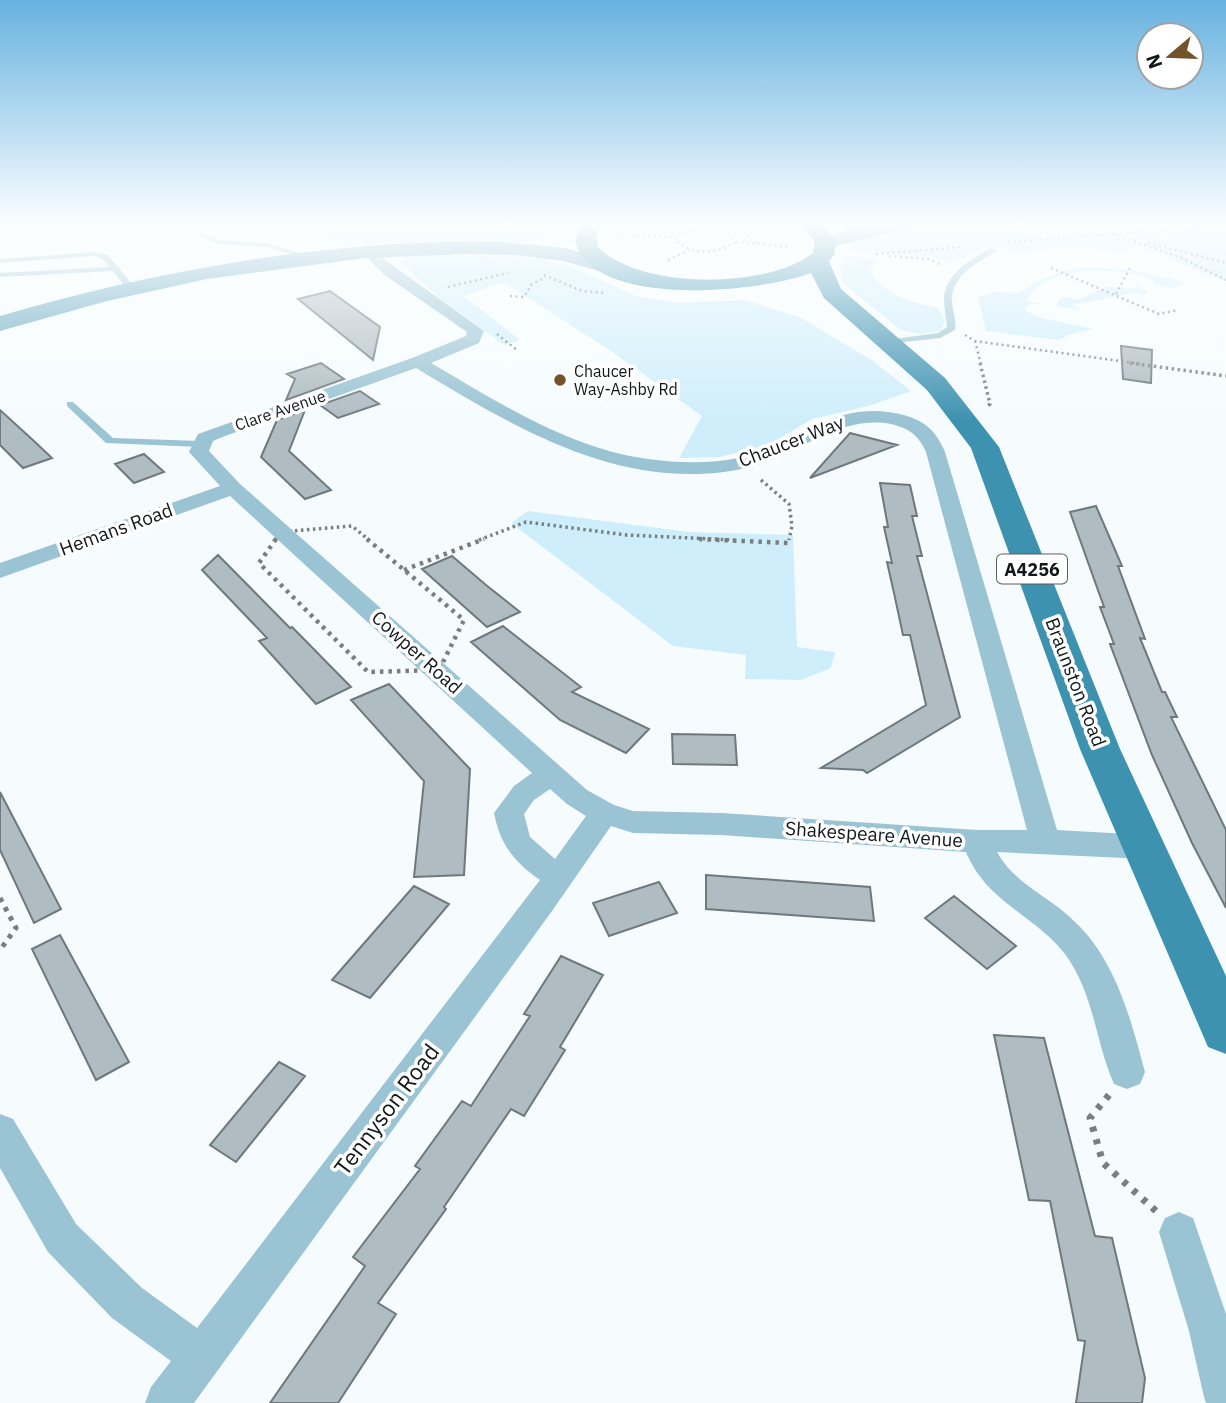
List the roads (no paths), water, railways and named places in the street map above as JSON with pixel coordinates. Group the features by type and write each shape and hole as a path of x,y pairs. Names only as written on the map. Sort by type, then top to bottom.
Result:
{"main road":[{"name":"Braunston Road","path":"771,289 799,295 879,334"},
{"name":"Braunston Road","path":"830,289 936,384 985,447 1100,749 1226,1031"}],"street":[{"path":"416,289 476,331 473,340 418,362"},
{"path":"0,324 132,290"},
{"name":"Clare Avenue","path":"200,444 205,438 218,432 418,362"},
{"name":"Chaucer Way","path":"418,362 559,440 586,451 655,466 742,463 815,428 840,419 864,415 907,422 923,431 937,448 940,471 1045,841"},
{"path":"200,444 199,452 203,459 233,488"},
{"name":"Hemans Road","path":"0,571 233,488"},
{"name":"Cowper Road","path":"233,488 576,797 604,813"},
{"path":"551,773 524,793 509,813 513,838 533,860 559,877"},
{"name":"Shakespeare Avenue","path":"604,813 633,822 721,824 977,841 1045,841 1146,847"},
{"name":"Tennyson Road","path":"167,1403 604,813"},
{"path":"977,841 990,872 1063,930 1080,950 1113,1017 1127,1072"},
{"path":"0,1132 62,1238 127,1303 201,1357"},
{"path":"1179,1232 1210,1331 1226,1397"}],"lane":[{"path":"879,334 940,335 952,328 948,294 951,289"},
{"path":"70,404 110,441 200,444"}],"place":[{"name":"Chaucer Way-Ashby Rd","path":"560,380"}]}
